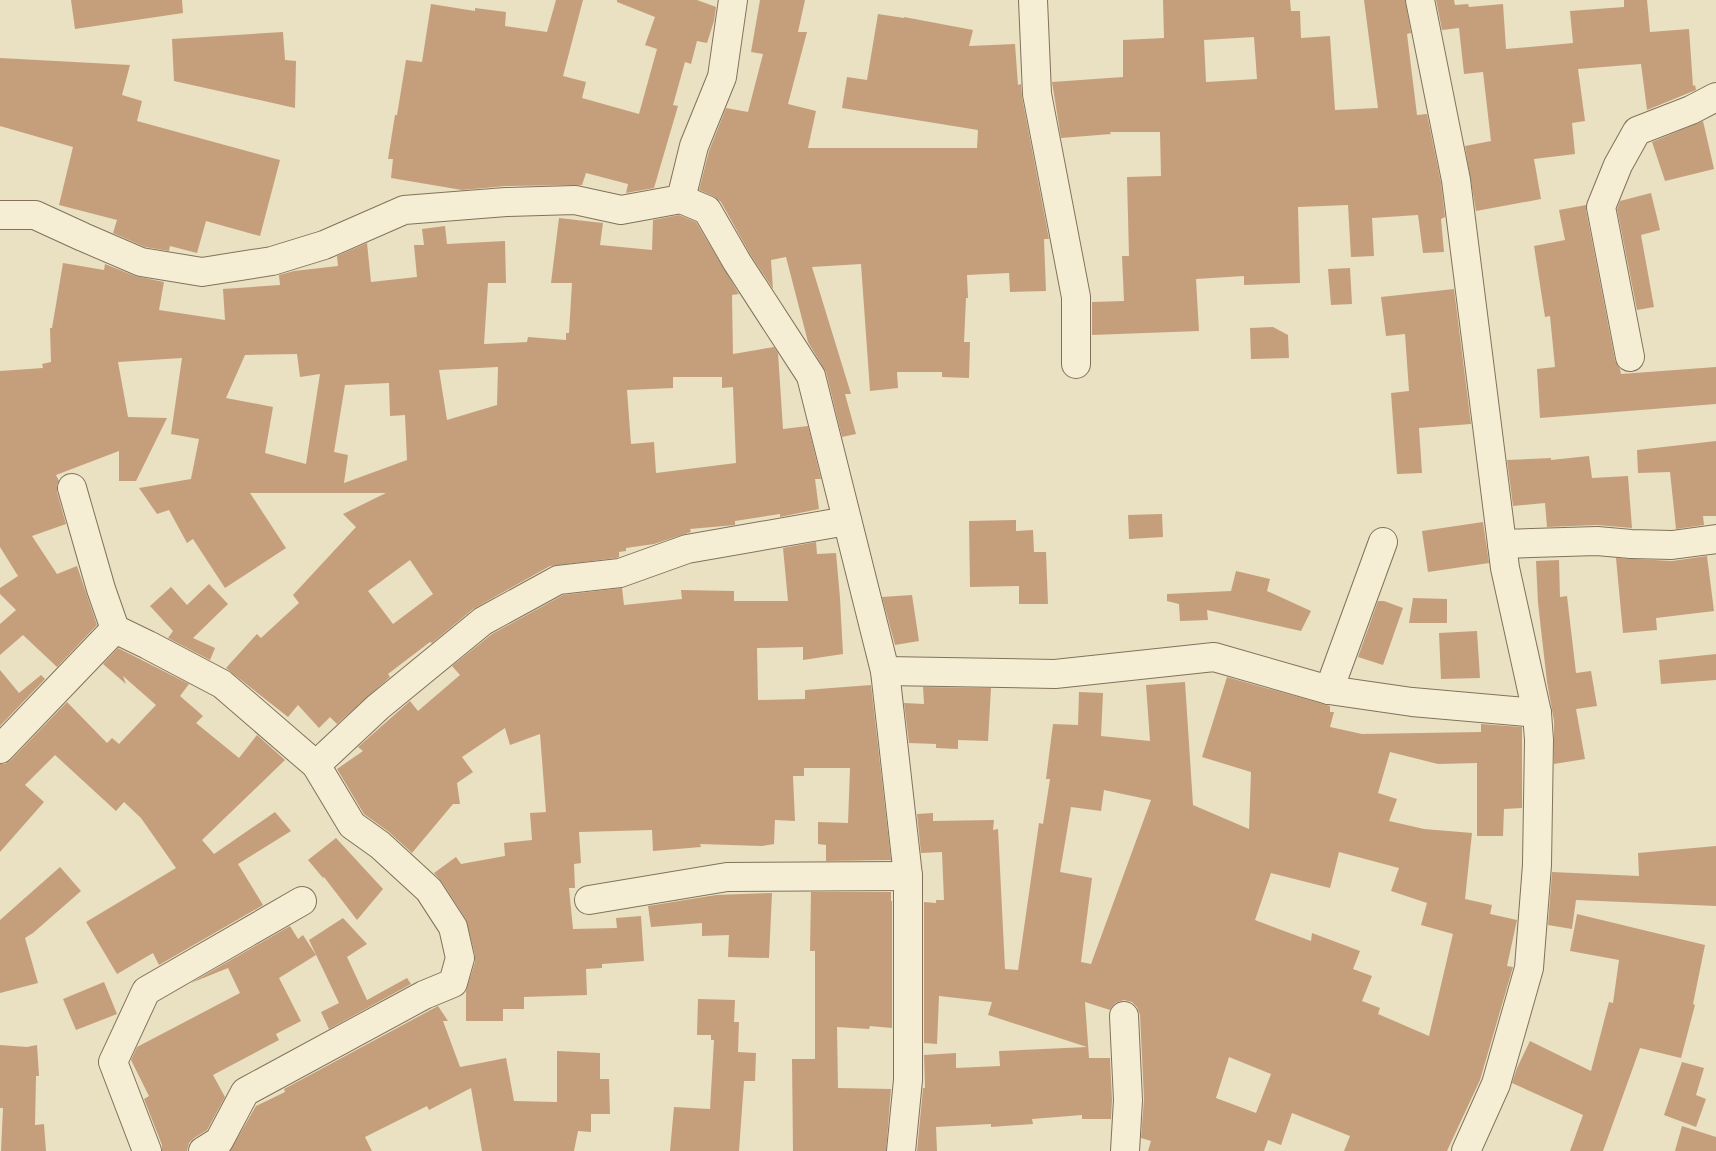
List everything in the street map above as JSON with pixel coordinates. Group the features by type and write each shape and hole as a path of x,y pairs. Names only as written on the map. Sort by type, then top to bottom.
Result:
{"street":[{"path":"681,199 694,146 722,76 733,0"},
{"path":"1034,0 1037,94 1076,297 1076,364"},
{"path":"1420,0 1456,180 1505,568 1537,713 1539,740 1537,865 1529,968 1496,1084 1466,1151"},
{"path":"1630,357 1601,207 1618,165 1637,131 1691,110 1716,97"},
{"path":"0,215 35,215 142,262 202,272 272,261 324,245 404,210 506,202 575,200 621,210 681,199 707,210 737,262 811,376 885,671 908,876 908,1080 901,1151"},
{"path":"72,488 101,589 115,629 222,684 316,764 352,825 380,845 429,890 452,927 460,958 453,983 424,995 245,1092 219,1142 203,1151"},
{"path":"316,764 378,707 483,621 558,580 620,573 688,549 847,521"},
{"path":"1502,544 1598,541 1672,545 1716,538"},
{"path":"1329,690 1383,542"},
{"path":"0,748 115,629"},
{"path":"885,671 1055,674 1214,656 1329,690 1412,702 1537,713"},
{"path":"590,900 727,877 908,876"},
{"path":"147,1151 113,1062 146,991 302,901"},
{"path":"1124,1016 1128,1100 1124,1151"}],"building":[{"path":"71,0 182,0 183,13 75,29"},
{"path":"556,0 583,0 563,76 586,82 582,98 639,114 657,49 645,45 655,17 617,2 617,0 697,0 716,7 707,43 697,41 691,64 685,62 673,105 678,106 654,188 626,193 628,184 586,173 582,185 506,186 462,190 391,178 393,159 388,159 406,60 422,62 431,4 475,11 475,8 506,12 505,26 547,32"},
{"path":"760,0 805,0 798,32 807,32 788,104 816,111 808,148 977,148 978,130 842,108 847,77 867,80 878,14 973,30 969,46 1015,44 1018,85 1021,84 1049,239 1044,239 1046,291 1010,292 1009,273 967,275 968,298 966,298 964,342 970,342 969,378 942,377 942,372 897,372 898,388 870,391 861,264 812,267 851,394 845,394 856,434 842,437 826,372 808,342 786,257 771,260 773,289 750,254 721,202 699,190 709,151 726,108 748,112 763,54 751,52"},
{"path":"1163,0 1290,0 1291,11 1300,11 1301,38 1330,36 1335,110 1378,108 1364,0 1405,0 1411,33 1407,34 1417,115 1427,114 1441,183 1445,217 1441,219 1444,252 1423,253 1418,215 1372,218 1374,256 1351,257 1348,205 1298,207 1300,283 1244,285 1244,276 1196,279 1199,331 1092,335 1092,302 1124,301 1122,256 1129,256 1127,177 1161,176 1160,132 1110,132 1111,134 1061,138 1052,82 1123,77 1123,40 1164,38","holes":["1254,37 1257,79 1206,82 1204,40"]},
{"path":"1436,0 1454,0 1455,5 1468,4 1469,7 1503,4 1506,49 1573,43 1570,11 1624,7 1624,0 1647,0 1650,32 1689,29 1693,86 1695,85 1696,90 1647,110 1641,64 1578,69 1585,121 1572,123 1575,154 1534,159 1541,199 1476,211 1465,146 1491,141 1483,72 1464,74 1459,28 1442,30"},
{"path":"283,32 285,60 296,61 295,108 174,81 172,39"},
{"path":"0,58 130,65 122,95 142,101 137,121 280,160 260,236 206,221 197,253 170,246 169,251 145,247 113,233 117,220 59,205 73,147 0,126"},
{"path":"1703,121 1714,169 1665,181 1652,142"},
{"path":"1651,193 1660,230 1641,235 1654,307 1637,310 1617,209 1620,201"},
{"path":"1586,205 1615,360 1621,374 1716,367 1716,404 1540,418 1537,369 1555,367 1550,316 1545,317 1534,246 1565,240 1559,210"},
{"path":"679,215 696,222 739,294 732,295 733,354 774,347 778,353 783,429 808,426 821,479 815,479 819,509 780,517 780,514 735,521 735,525 690,529 691,532 654,544 626,548 626,551 619,552 619,557 616,558 550,566 473,609 432,643 430,642 388,674 390,677 337,724 330,717 319,728 298,705 288,717 226,668 257,634 261,638 299,603 293,595 356,527 343,514 386,493 250,493 286,548 225,588 193,539 187,543 169,510 157,514 139,488 191,479 199,439 171,434 182,358 118,362 128,417 167,418 136,481 119,481 119,451 56,475 59,481 57,492 66,524 32,536 57,574 77,566 97,625 57,667 23,635 0,655 0,624 16,610 0,594 0,588 18,576 0,547 0,371 43,368 42,364 51,362 50,328 52,328 63,263 104,270 105,264 135,276 164,282 159,310 225,320 223,289 280,285 279,275 294,271 338,266 337,256 367,243 371,282 417,277 414,245 424,245 422,229 445,226 447,244 505,241 506,283 488,283 484,344 527,342 528,337 566,340 566,333 569,333 572,283 551,283 559,218 603,223 600,245 652,250 653,220","holes":["297,354 300,377 320,374 306,464 265,453 273,407 226,398 245,355","498,367 497,405 447,420 439,370","673,377 722,377 722,388 733,387 736,463 656,473 654,442 631,444 627,390 673,388","389,383 390,416 405,415 407,460 344,483 348,455 334,452 345,385","410,560 433,594 393,624 368,591"]},
{"path":"1350,268 1352,304 1331,305 1328,269"},
{"path":"1454,289 1471,424 1419,428 1422,473 1397,474 1391,393 1409,391 1405,334 1386,336 1381,297"},
{"path":"1273,327 1288,335 1289,358 1251,359 1250,328"},
{"path":"1716,441 1716,516 1703,516 1704,525 1676,529 1670,472 1638,473 1637,450"},
{"path":"1589,456 1592,478 1628,476 1632,528 1597,525 1547,527 1545,503 1513,506 1507,460 1551,458 1551,460"},
{"path":"1162,514 1163,537 1129,539 1128,515"},
{"path":"1016,520 1016,531 1033,530 1034,552 1046,552 1048,604 1019,604 1019,586 970,587 969,521"},
{"path":"1483,522 1489,563 1428,572 1422,531"},
{"path":"816,542 817,554 836,553 843,654 803,660 803,647 757,648 758,700 805,699 805,690 871,685 891,860 826,861 826,845 818,844 818,822 848,823 850,768 804,768 804,776 793,776 795,821 775,820 774,844 762,846 700,844 701,847 653,851 652,830 579,832 581,863 574,864 575,888 569,888 573,929 617,928 616,918 641,916 644,961 602,964 602,968 586,969 587,995 524,997 524,1009 503,1009 503,1021 466,1021 466,991 475,962 475,955 466,919 434,873 456,857 461,864 505,856 504,843 532,840 530,813 546,812 540,734 510,745 505,728 462,757 473,772 457,783 460,804 453,804 412,853 389,832 364,814 337,769 363,751 358,747 410,701 418,711 460,675 452,666 492,634 563,595 622,588 624,605 682,599 681,590 734,591 734,601 788,601 783,548"},
{"path":"1707,556 1714,611 1656,618 1657,630 1623,633 1616,558 1672,561"},
{"path":"1559,560 1560,597 1567,596 1576,673 1591,671 1597,706 1576,709 1585,759 1554,764 1554,721 1547,682 1538,603 1536,561"},
{"path":"1236,571 1270,579 1267,591 1311,611 1301,631 1207,610 1208,620 1180,621 1179,604 1167,601 1167,594 1231,591"},
{"path":"209,584 228,604 193,638 215,648 210,660 168,638 173,631 150,606 171,587 187,605"},
{"path":"912,595 919,641 895,645 882,597"},
{"path":"1413,598 1447,599 1447,623 1409,623"},
{"path":"1378,601 1384,601 1403,608 1383,665 1358,657"},
{"path":"1477,631 1480,678 1441,679 1439,633"},
{"path":"118,648 189,684 180,696 203,716 196,723 239,758 257,735 285,760 202,840 214,854 275,812 291,831 238,864 263,905 159,965 153,953 117,974 86,922 176,868 141,818 124,802 116,811 55,755 25,785 44,802 0,852 0,764 5,764 11,760 67,702 107,743 112,738 119,744 156,705 123,676 126,684 103,664"},
{"path":"1716,654 1716,680 1661,684 1659,660"},
{"path":"0,670 19,693 41,675 45,679 0,726"},
{"path":"1227,677 1330,706 1330,712 1334,712 1330,727 1362,734 1481,732 1481,724 1522,727 1522,808 1504,809 1503,836 1477,836 1477,763 1438,764 1390,752 1378,793 1397,799 1389,821 1424,829 1472,833 1465,899 1492,905 1490,914 1517,920 1507,966 1513,967 1480,1080 1447,1151 1344,1151 1350,1136 1292,1113 1281,1145 1268,1140 1264,1151 1148,1151 1151,1141 1141,1138 1144,1099 1140,1015 1137,1007 1132,1002 1124,1000 1115,1003 1110,1010 1085,1002 1089,1058 1110,1058 1111,1119 1082,1119 1082,1115 1032,1119 1033,1124 991,1127 991,1124 936,1127 937,1151 917,1151 923,1088 925,1088 924,1055 956,1053 956,1068 1000,1066 999,1051 1087,1047 988,1015 992,1002 939,996 937,1044 924,1043 924,902 936,903 936,900 944,900 942,852 921,853 917,814 933,813 933,821 994,820 993,830 998,829 1005,969 1018,970 1039,823 1043,824 1050,779 1046,779 1053,724 1078,725 1079,692 1103,693 1101,736 1150,741 1146,685 1185,682 1193,805 1249,829 1251,772 1202,757","holes":["1104,790 1151,800 1091,964 1081,962 1092,878 1060,872 1071,807 1101,811","1339,852 1399,868 1391,891 1427,903 1421,925 1453,934 1429,1036 1378,1014 1380,1008 1362,1001 1372,976 1353,969 1360,951 1312,933 1311,941 1255,920 1271,873 1330,888","1229,1057 1271,1074 1256,1113 1216,1098"]},
{"path":"923,687 991,688 988,741 958,740 958,749 936,748 936,744 909,743 904,703 924,704"},
{"path":"336,838 383,889 357,920 324,877 308,860"},
{"path":"1716,846 1716,906 1576,900 1572,929 1548,925 1552,872 1639,876 1638,853"},
{"path":"60,867 81,891 25,938 38,983 0,993 0,920"},
{"path":"811,892 891,892 892,1028 870,1026 869,1029 837,1027 838,1088 891,1089 886,1151 793,1151 792,1059 815,1059 815,951 810,951"},
{"path":"772,893 769,958 728,957 729,935 702,936 702,923 651,927 648,906 716,895"},
{"path":"1577,914 1705,945 1693,1004 1695,1005 1681,1058 1640,1048 1603,1151 1570,1151 1583,1115 1512,1083 1530,1041 1591,1071 1609,1002 1613,1003 1619,960 1570,951"},
{"path":"343,918 367,944 347,957 367,1000 407,978 411,984 329,1029 321,1012 339,1003 309,940"},
{"path":"290,926 298,939 303,935 316,955 279,978 301,1021 276,1034 279,1040 213,1075 225,1097 207,1130 189,1143 187,1151 162,1151 162,1145 144,1099 149,1096 131,1060 137,1047 240,993 228,968 191,983"},
{"path":"104,982 117,1014 76,1030 63,999"},
{"path":"698,999 735,1000 734,1022 739,1022 738,1052 756,1053 755,1081 744,1081 739,1151 670,1151 674,1107 710,1109 714,1040 711,1040 711,1035 697,1035"},
{"path":"438,1006 448,1021 443,1021 460,1067 506,1058 514,1101 557,1102 557,1051 600,1053 600,1079 609,1079 610,1114 591,1114 591,1132 578,1131 574,1151 482,1151 471,1088 429,1110 427,1106 365,1137 372,1151 230,1151 256,1106 285,1092 284,1089"},
{"path":"0,1045 27,1047 37,1045 39,1076 36,1076 35,1125 44,1124 46,1151 1,1151 3,1108 0,1108"},
{"path":"1682,1062 1704,1068 1696,1095 1706,1099 1696,1127 1664,1115"},
{"path":"1682,1126 1716,1137 1716,1151 1675,1151"}]}
